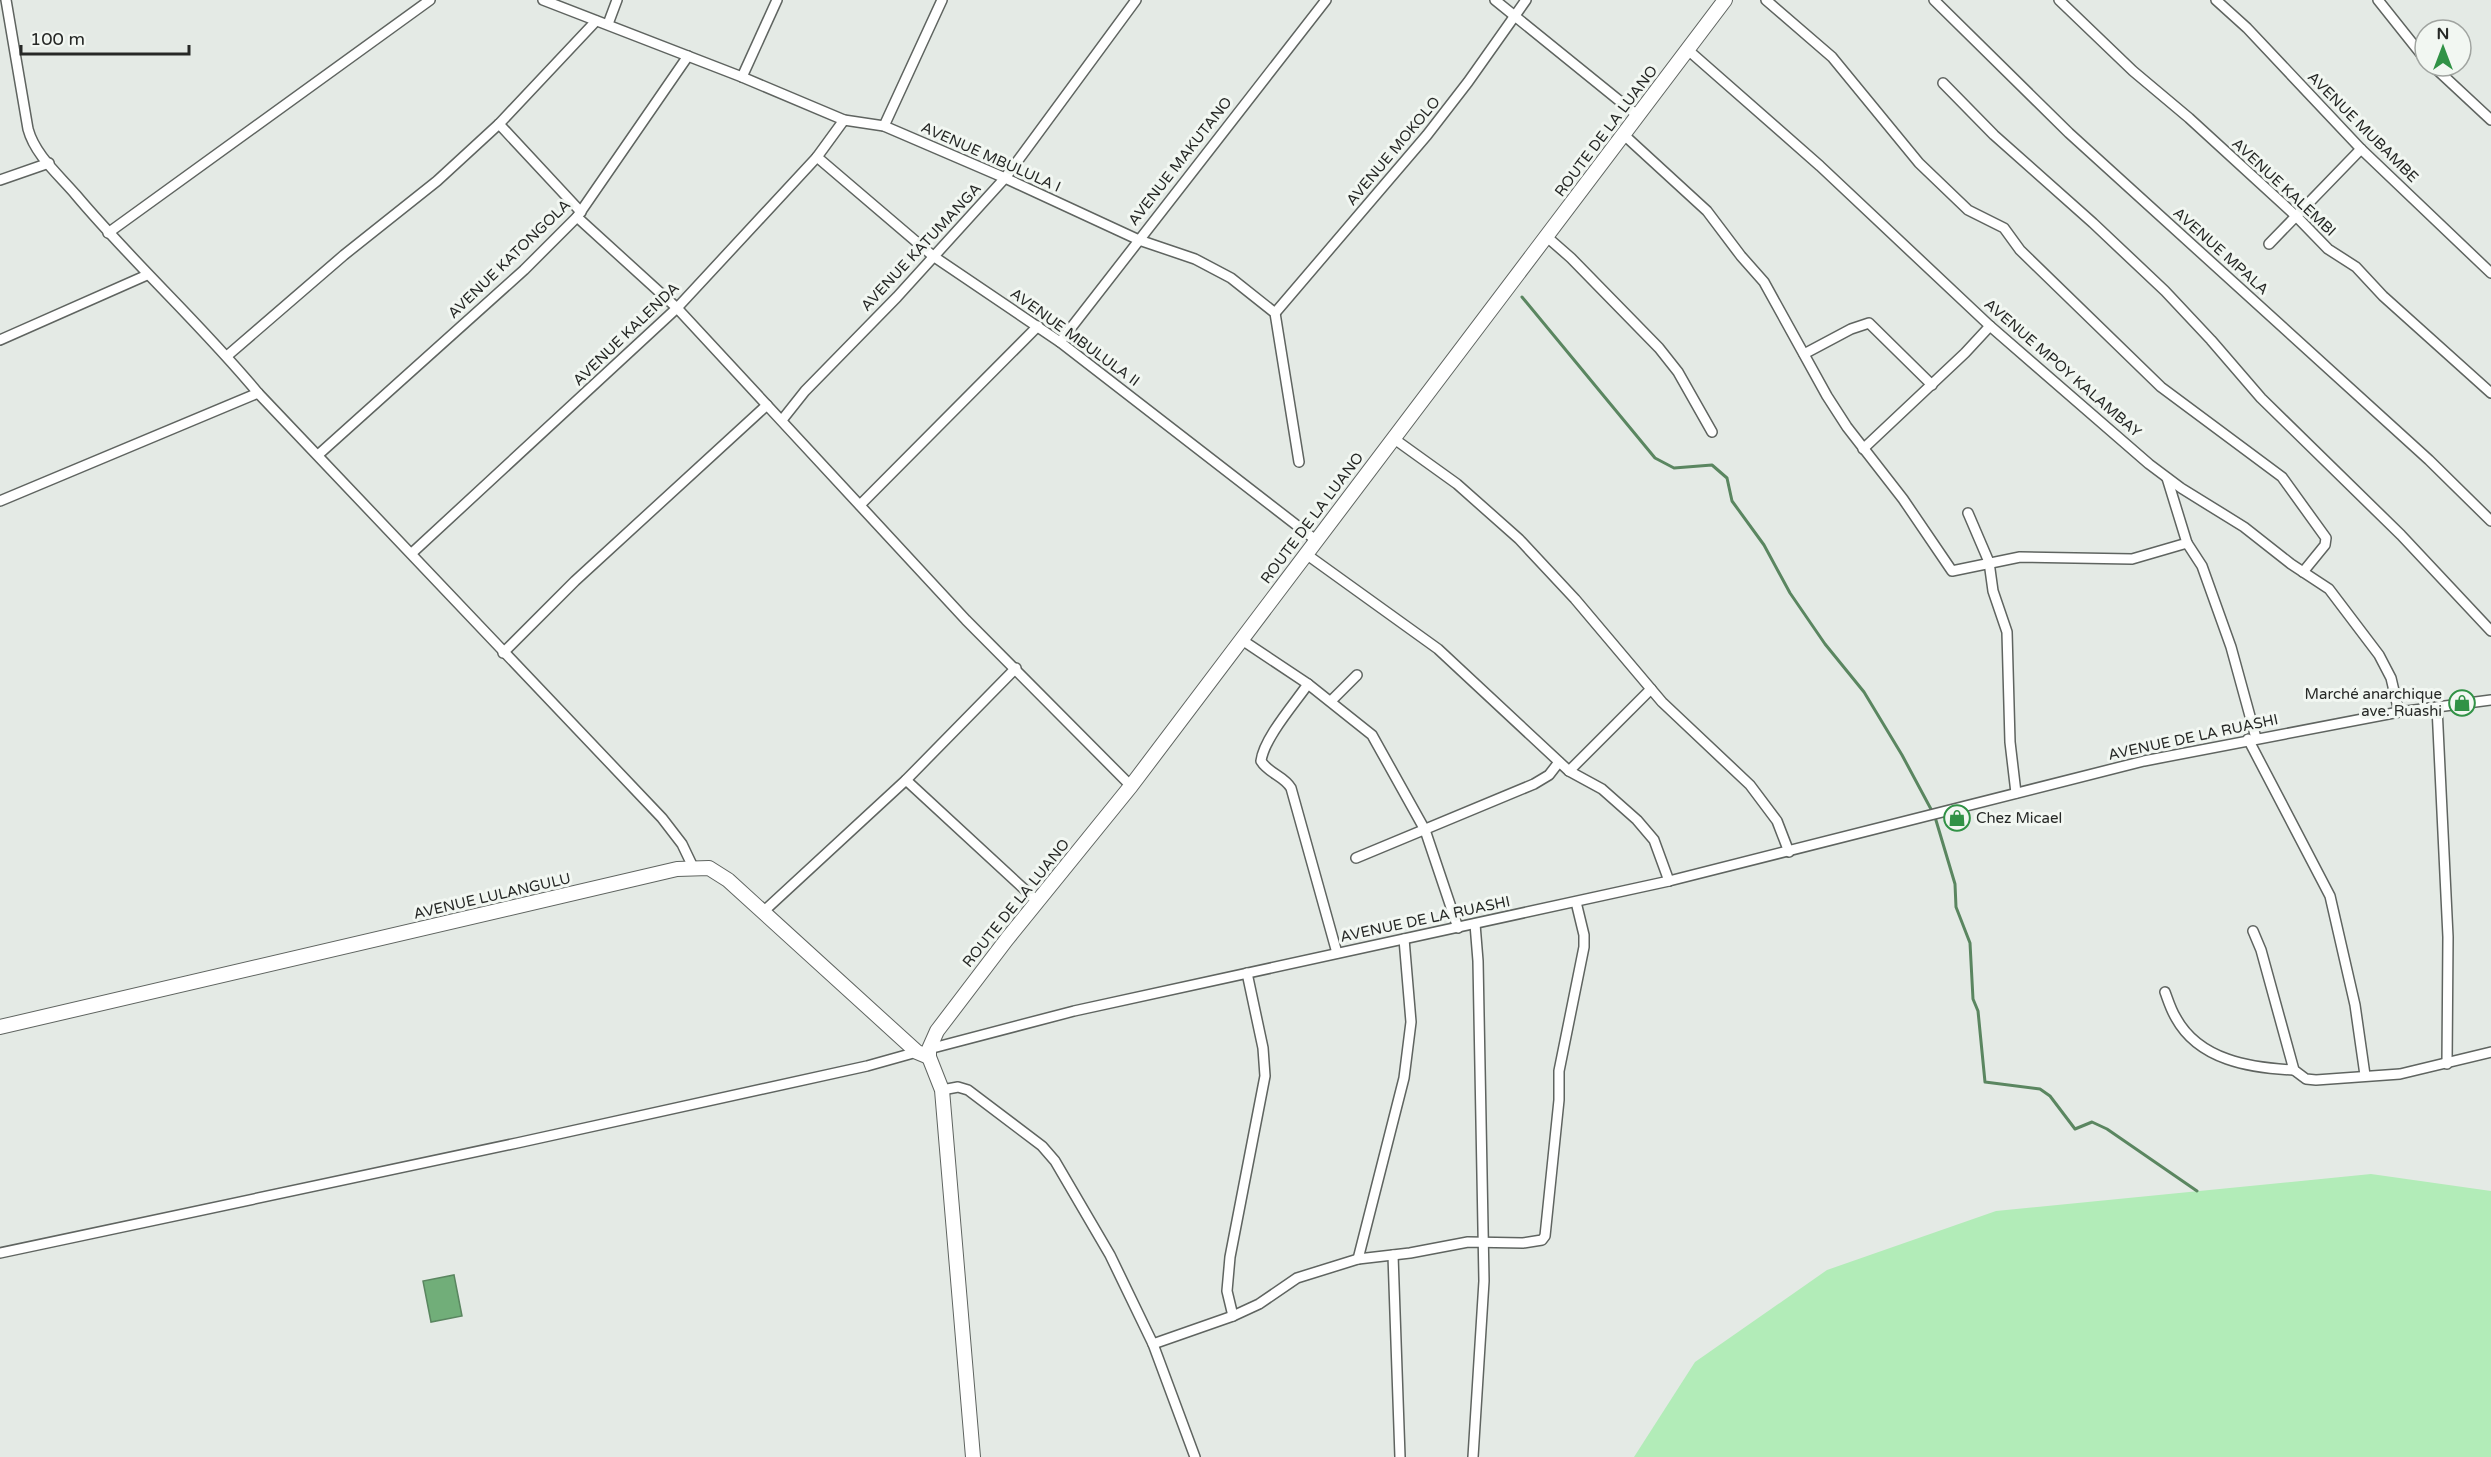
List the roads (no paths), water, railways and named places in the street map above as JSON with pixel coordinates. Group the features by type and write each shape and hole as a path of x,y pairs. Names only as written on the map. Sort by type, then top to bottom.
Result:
{"street":[{"path":"6,0 5,32 30,138 49,163 108,233 227,356 258,393 412,553 503,653 662,818 682,844 693,867"},
{"path":"108,233 430,0"},
{"name":"AVENUE MBULULA I","path":"543,0 742,77 844,120 884,126 1005,178 1138,240 1174,251 1214,268 1251,293 1275,314"},
{"path":"608,24 617,0"},
{"path":"742,77 777,0"},
{"path":"884,126 942,0"},
{"name":"AVENUE KATUMANGA","path":"782,420 805,391 1005,178 1136,0"},
{"name":"AVENUE MAKUTANO","path":"1060,342 1326,0"},
{"path":"1495,0 1638,115"},
{"name":"AVENUE MOKOLO","path":"1275,314 1427,135 1526,0"},
{"name":"ROUTE DE LA LUANO","path":"925,1052 937,1031 1037,901 1131,786 1725,0"},
{"path":"1766,0 1832,57 1919,163 1968,210 2004,228 2020,250 2150,377 2282,477 2326,538 2325,545 2303,572"},
{"name":"AVENUE MPALA","path":"1934,0 2069,133 2429,460 2491,520"},
{"name":"AVENUE KALEMBI","path":"2059,0 2133,71 2189,118 2296,216 2328,249 2356,267 2383,296 2491,393"},
{"name":"AVENUE MUBAMBE","path":"2216,0 2247,28 2361,149 2491,273"},
{"path":"2378,0 2413,43"},
{"path":"227,356 344,255 437,181 499,124 596,21"},
{"name":"AVENUE MPOY KALAMBAY","path":"1688,50 1820,166 1990,326 2167,477 2244,528 2329,589 2379,655 2391,678 2399,712"},
{"name":"AVENUE KATONGOLA","path":"318,455 508,285 579,215 688,56"},
{"path":"2446,78 2491,120"},
{"path":"1942,83 1994,135 2093,223 2164,291 2211,340 2261,398 2401,535 2491,631"},
{"name":"AVENUE KALENDA","path":"412,553 677,308 817,157 844,120"},
{"path":"499,124 579,215 677,308 966,620 1131,786"},
{"path":"1623,134 1707,211 1770,292 1827,396 1863,449 1903,499 1948,569 1968,570 1989,562 2024,557 2132,559 2187,543"},
{"path":"2269,244 2361,149"},
{"name":"AVENUE MBULULA II","path":"817,157 933,256 1060,342 1317,541"},
{"path":"0,180 49,163"},
{"path":"1547,237 1659,348 1678,372 1712,432"},
{"path":"0,340 147,274"},
{"path":"1275,314 1299,462"},
{"path":"1804,354 1851,329 1869,323 1932,385"},
{"path":"860,505 1038,326"},
{"path":"1863,449 1932,385 1990,326"},
{"path":"0,501 258,393"},
{"path":"503,653 574,581 768,405"},
{"path":"1392,438 1457,484 1519,539 1575,599 1651,689 1755,791 1777,821 1789,852"},
{"path":"2167,477 2187,543 2202,566 2231,647 2252,739 2330,896 2355,1005 2365,1075"},
{"path":"1968,513 1989,562 1993,591 2007,632 2010,742 2016,793"},
{"path":"1306,554 1438,649 1569,771 1602,789 1647,828 1654,840 1669,881"},
{"path":"1242,640 1308,684 1372,735 1425,830 1458,928"},
{"path":"763,912 906,780 1016,668"},
{"path":"1331,701 1357,675"},
{"path":"1308,684 1264,750 1262,761 1264,766 1288,783 1291,788 1337,953"},
{"path":"1569,771 1651,689"},
{"name":"AVENUE DE LA RUASHI","path":"0,1253 517,1143 925,1052 1074,1011 1669,881 2144,761 2399,712 2491,700"},
{"path":"2437,707 2448,938 2447,1064"},
{"path":"1356,858 1534,784 1549,775 1559,762"},
{"path":"906,780 1037,901"},
{"name":"AVENUE LULANGULU","path":"0,1027 693,867 708,868 721,874 925,1052"},
{"path":"1153,1344 1233,1316 1259,1304 1298,1278 1358,1259 1460,1243 1538,1242 1545,1236 1559,1100 1559,1071 1584,946 1584,935 1576,902"},
{"path":"1473,1457 1484,1281 1478,961 1475,924"},
{"path":"2253,931 2261,950 2294,1070"},
{"path":"1358,1259 1404,1078 1409,1049 1411,1022 1404,939"},
{"path":"1233,1316 1227,1292 1230,1257 1265,1076 1263,1048 1247,973"},
{"path":"2165,992 2176,1018 2199,1044 2225,1059 2248,1066 2294,1070 2306,1078 2316,1080 2400,1074 2491,1052"},
{"path":"925,1052 942,1090 973,1457"},
{"path":"942,1090 958,1087 968,1090 1041,1146 1055,1161 1110,1255 1153,1344 1196,1457"},
{"path":"1393,1255 1400,1457"}],"waterway":[{"path":"1522,297 1655,458 1674,468 1712,465 1727,478 1732,501 1764,545 1790,593 1825,644 1864,692 1932,811"},
{"path":"1935,817 1955,884 1956,907 1970,943 1973,999 1978,1011 1985,1082 2040,1089 2050,1096 2075,1129 2092,1122 2107,1129 2197,1191"}],"place":[{"name":"Marché anarchique ave. Ruashi","path":"2462,703"},
{"name":"Chez Micael","path":"1957,818"}]}
